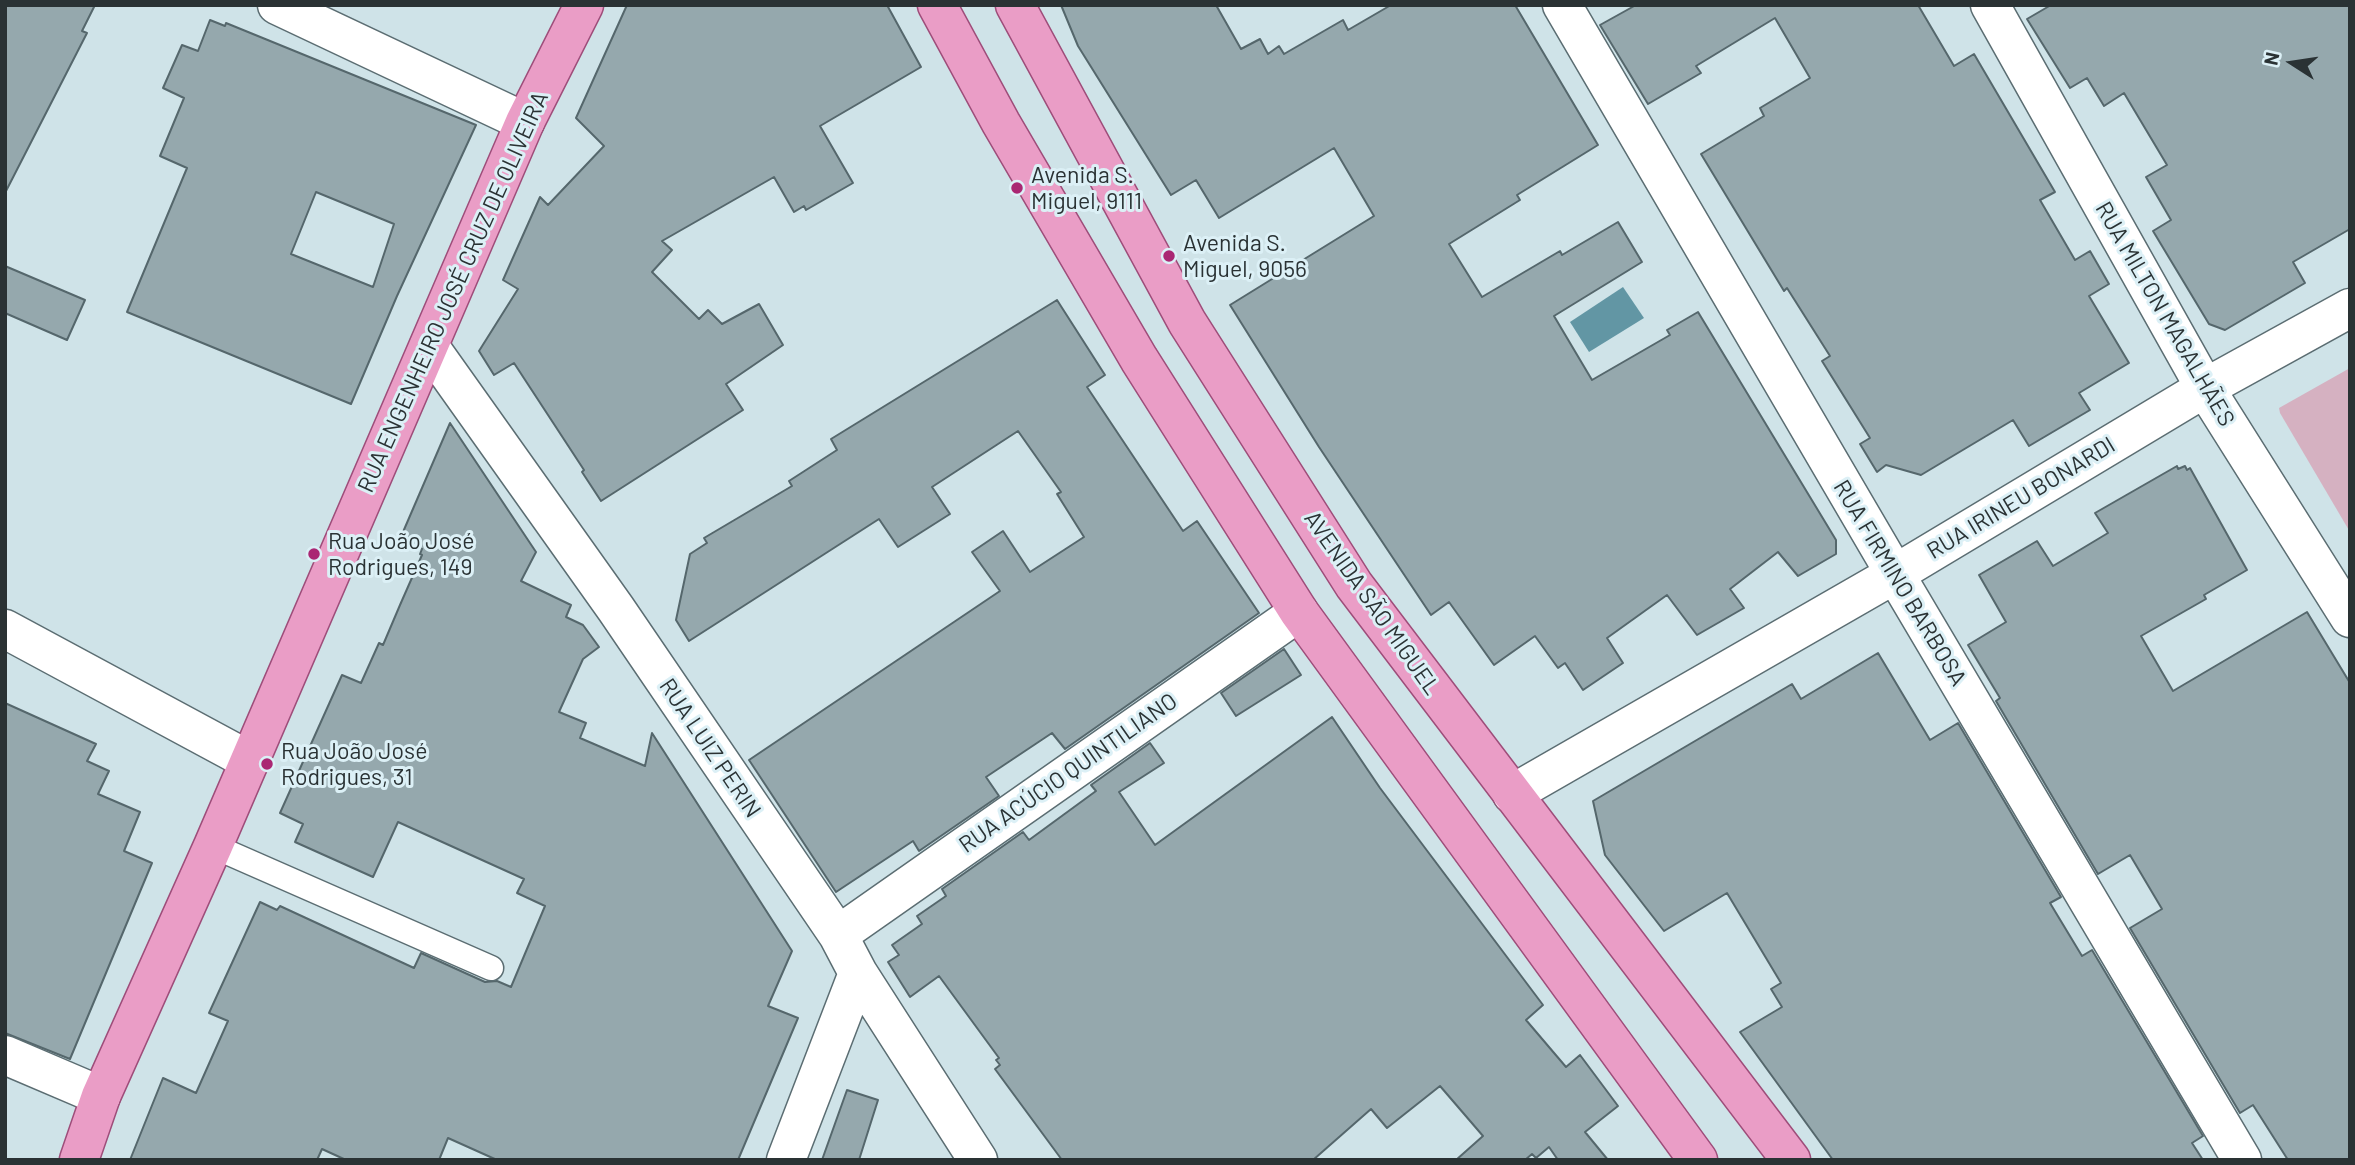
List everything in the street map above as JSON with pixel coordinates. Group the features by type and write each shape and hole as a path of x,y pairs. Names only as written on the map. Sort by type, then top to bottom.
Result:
{"main road":[{"name":"RUA ENGENHEIRO JOSÉ CRUZ DE OLIVEIRA","path":"79,1160 101,1096 214,846 525,122 584,5"},
{"path":"937,5 1008,134 1139,359 1299,612 1697,1159"},
{"name":"AVENIDA SÃO MIGUEL","path":"1015,5 1187,322 1354,585 1791,1160"},
{"path":"63,1160 101,1096"}],"street":[{"path":"278,5 525,122"},
{"name":"RUA FIRMINO BARBOSA","path":"1562,5 2242,1160"},
{"name":"RUA MILTON MAGALHÃES","path":"1990,5 2205,388 2350,618"},
{"name":"RUA IRINEU BONARDI","path":"1512,794 1895,574 2205,388 2350,308"},
{"name":"RUA LUIZ PERIN","path":"429,346 615,609 838,935 858,973 978,1160"},
{"name":"RUA ACÚCIO QUINTILIANO","path":"838,935 1299,612"},
{"path":"5,629 250,761"},
{"path":"786,1160 858,973"},
{"path":"5,1055 101,1096"}],"lane":[{"path":"214,846 491,968"}],"shaded area":[{"path":"2350,368 2350,532 2279,408"}],"water":[{"path":"1623,287 1644,318 1589,352 1570,322"}],"building":[{"path":"5,5 95,5 82,31 87,33 5,193"},
{"path":"627,5 887,5 921,67 820,126 853,183 806,210 804,206 794,212 774,177 662,241 672,250 652,272 699,319 708,310 722,324 759,304 783,345 726,384 743,410 601,501 582,472 584,470 514,363 494,375 479,351 518,289 503,280 540,197 548,205 604,146 576,118"},
{"path":"1061,5 1216,5 1241,49 1260,39 1268,54 1279,46 1284,54 1343,20 1348,30 1391,5 1515,5 1598,145 1517,195 1520,200 1449,244 1482,297 1560,251 1562,255 1618,222 1642,262 1554,316 1592,380 1670,335 1667,330 1698,312 1836,540 1836,554 1798,576 1778,552 1730,589 1744,608 1697,635 1667,595 1607,638 1623,663 1583,690 1565,663 1558,668 1535,636 1494,665 1449,602 1431,615 1319,447 1230,305 1374,216 1334,148 1219,218 1196,180 1171,195 1078,46"},
{"path":"1636,5 1918,5 1954,66 1974,54 2055,192 2040,200 2075,260 2090,251 2109,284 2089,296 2129,363 2079,393 2090,410 2029,446 2013,420 1921,475 1886,465 1877,472 1860,444 1870,438 1822,361 1830,356 1787,288 1784,291 1701,154 1764,116 1760,108 1810,78 1775,18 1696,66 1701,73 1648,104 1600,25"},
{"path":"2051,5 2350,5 2350,229 2293,262 2305,283 2225,330 2209,324 2153,231 2171,220 2146,177 2167,165 2124,93 2104,106 2087,78 2070,88 2027,19"},
{"path":"210,20 225,26 226,23 476,125 397,296 351,404 127,312 187,168 160,156 184,98 163,88 182,45 198,51","holes":["316,192 394,224 373,287 291,254"]},
{"path":"5,266 85,300 67,340 5,313"},
{"path":"1057,300 1105,375 1087,387 1183,531 1197,521 1259,613 1065,749 1052,733 986,777 999,796 919,851 913,841 836,892 749,760 1000,591 972,552 1003,531 1030,572 1084,537 1057,494 1061,492 1018,431 932,487 950,514 898,547 879,519 689,641 676,620 690,554 707,543 704,538 792,486 789,481 837,450 831,439"},
{"path":"450,423 536,552 521,581 571,605 566,617 583,625 599,647 583,659 559,712 586,723 580,738 645,766 652,733 792,951 768,1006 798,1018 738,1160 497,1160 448,1138 439,1160 346,1160 322,1149 317,1160 130,1160 163,1078 196,1093 228,1021 209,1013 260,902 277,910 280,906 414,968 421,953 485,982 497,981 511,987 545,906 517,893 524,879 398,822 373,877 295,842 303,824 280,813 342,675 361,683 379,643 383,645 422,555 422,549 400,539"},
{"path":"2177,466 2178,469 2185,466 2187,470 2190,468 2247,570 2204,595 2206,599 2141,636 2173,691 2307,612 2350,683 2350,1160 2288,1160 2253,1105 2240,1113 2130,928 2162,909 2130,855 2098,874 1996,701 2000,698 1968,645 2006,622 1979,575 2037,541 2053,566 2108,533 2095,513"},
{"path":"1284,649 1301,675 1236,716 1221,693"},
{"path":"1878,653 1930,740 1958,723 2061,897 2050,903 2082,956 2092,950 2203,1136 2192,1143 2203,1160 1833,1160 1740,1032 1782,1007 1771,989 1781,983 1727,893 1664,931 1605,855 1593,801 1792,684 1801,699"},
{"path":"5,703 96,744 87,761 109,771 98,794 140,812 124,851 152,863 70,1059 5,1033"},
{"path":"1332,717 1380,788 1543,1005 1526,1020 1566,1067 1580,1055 1618,1106 1585,1132 1608,1160 1558,1160 1549,1147 1536,1158 1532,1154 1525,1160 1456,1160 1483,1136 1440,1086 1387,1128 1371,1109 1313,1160 1062,1160 995,1069 1000,1065 996,1060 999,1058 939,976 910,997 888,962 899,955 892,945 922,924 917,916 946,896 942,889 1023,832 1029,840 1096,791 1091,785 1150,743 1164,763 1119,792 1155,845"},
{"path":"847,1090 878,1100 859,1160 822,1160"}],"place":[{"name":"Avenida S. Miguel, 9111","path":"1017,188"},
{"name":"Avenida S. Miguel, 9056","path":"1169,256"},
{"name":"Rua João José Rodrigues, 149","path":"314,554"},
{"name":"Rua João José Rodrigues, 31","path":"267,764"}]}
